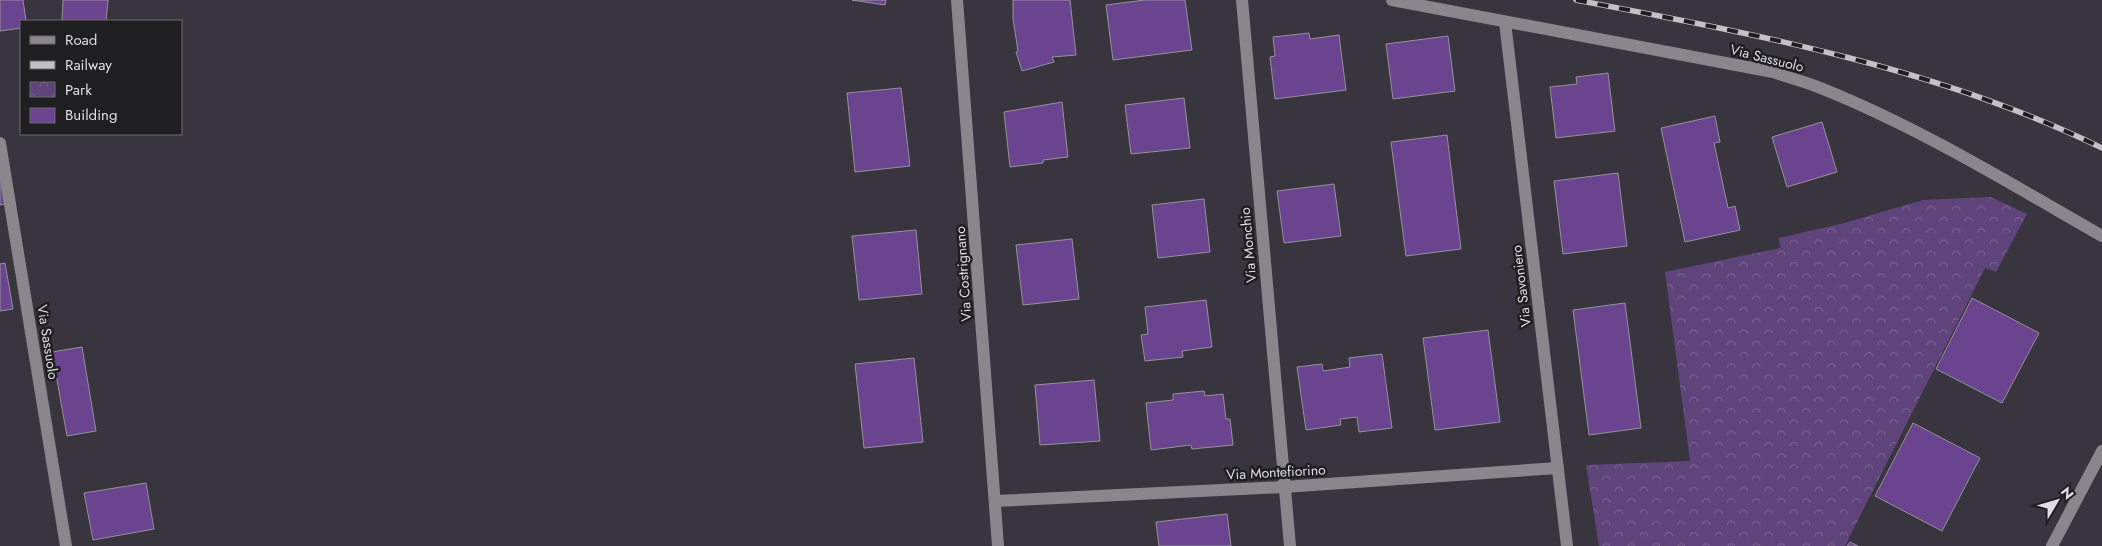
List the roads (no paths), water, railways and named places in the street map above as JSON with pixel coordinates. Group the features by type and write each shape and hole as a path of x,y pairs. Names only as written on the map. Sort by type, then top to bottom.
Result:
{"street":[{"name":"Via Costrignano","path":"957,0 998,546"},
{"name":"Via Monchio","path":"1242,0 1290,546"},
{"name":"Via Sassuolo","path":"1392,0 1773,72 1822,88 1867,108 1978,165 2102,236"},
{"name":"Via Savoniero","path":"1505,22 1567,546"},
{"name":"Via Sassuolo","path":"0,143 66,546"},
{"path":"2052,546 2102,451"},
{"name":"Via Montefiorino","path":"995,501 1284,487 1558,468"}],"railway":[{"path":"1576,0 1711,26 1845,57 1911,75 1976,96 2040,120 2102,148"}]}
